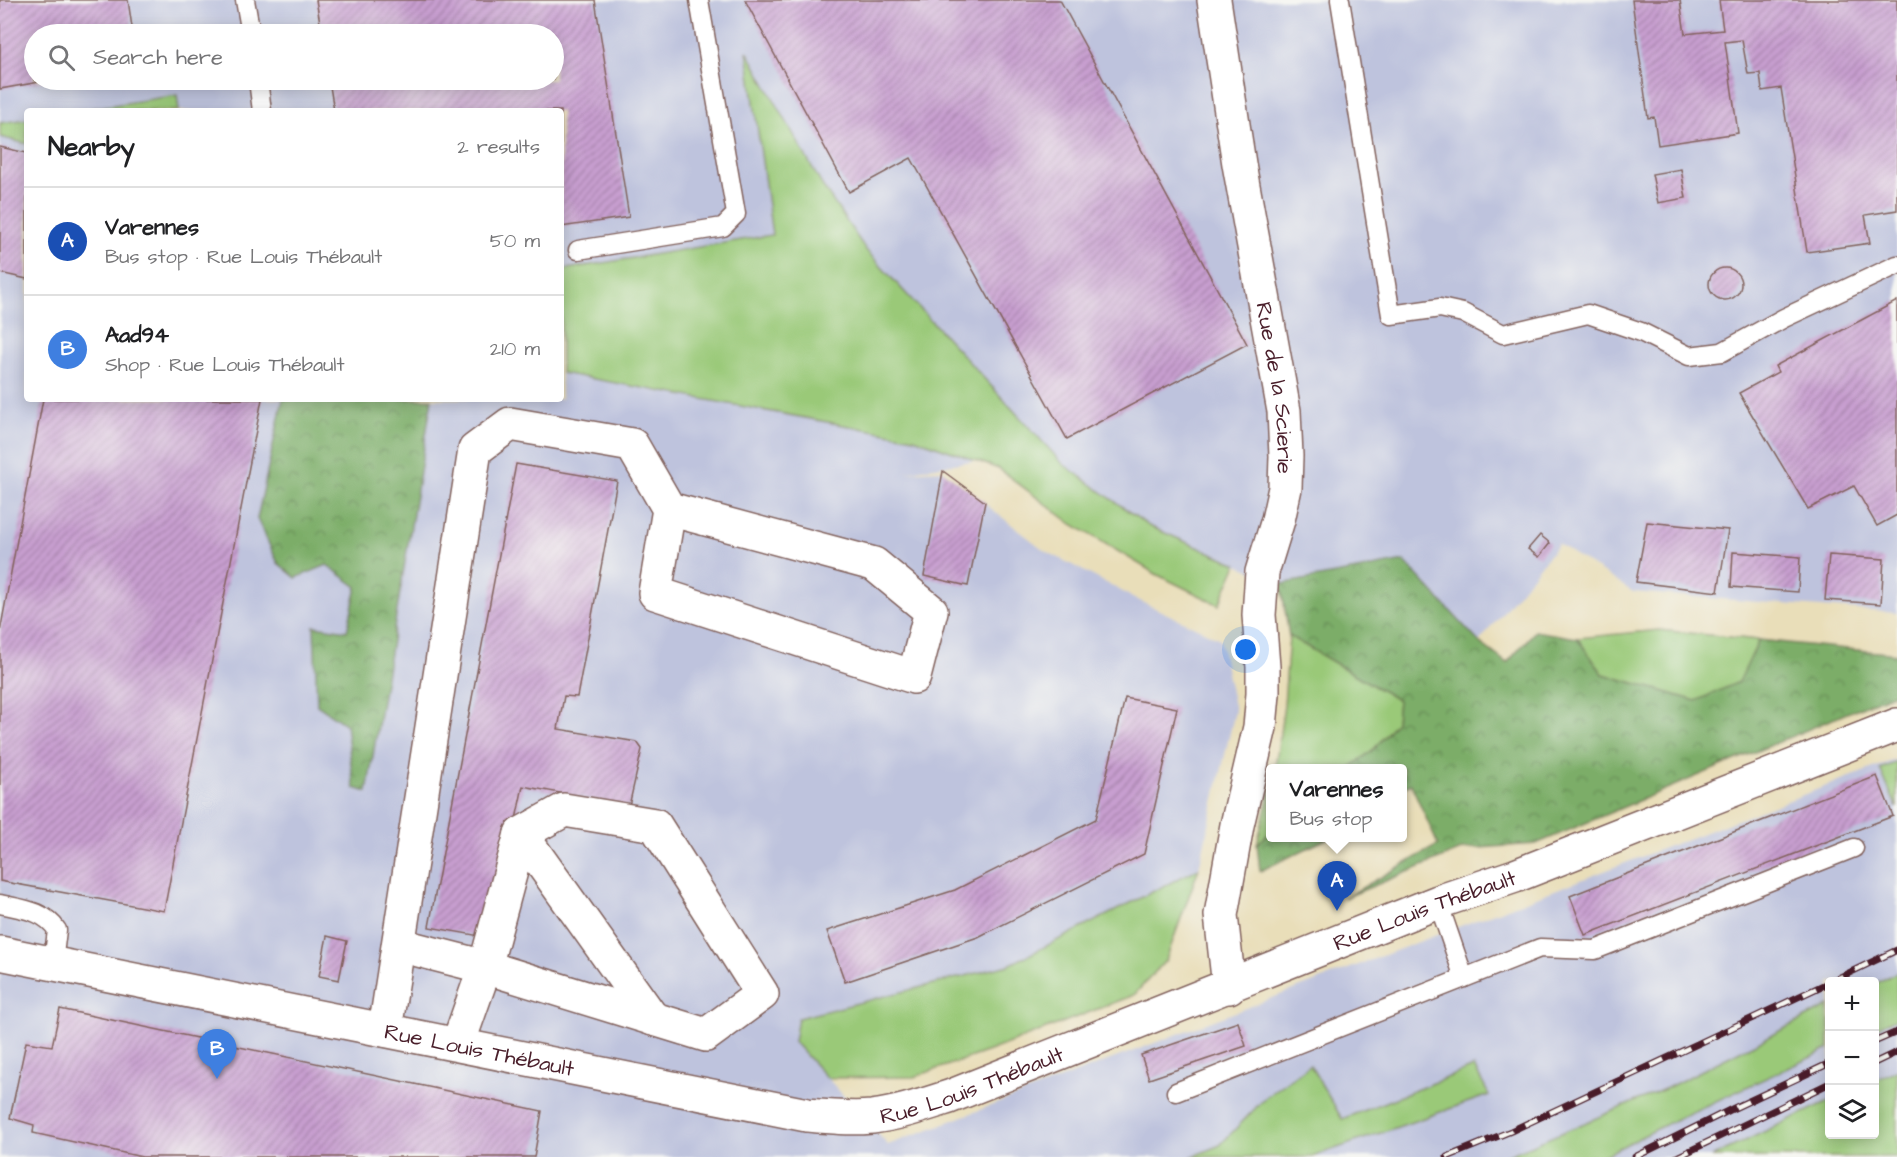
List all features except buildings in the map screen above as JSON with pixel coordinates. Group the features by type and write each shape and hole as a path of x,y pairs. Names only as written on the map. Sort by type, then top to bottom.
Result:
{"street":[{"name":"Rue de la Scierie","path":"1214,0 1239,164 1284,411 1286,456 1284,488 1278,520 1262,572 1259,615 1263,694 1260,727 1237,825 1221,915 1229,987"},
{"path":"385,1030 475,450 510,424 632,445 669,509 655,593 914,677 931,611 874,564 669,509"},
{"name":"Rue Louis Thébault","path":"0,953 807,1114 845,1118 873,1117 949,1097 1438,902 1515,876 1897,725"},
{"path":"399,945 485,967 706,1035 762,994 655,825 564,810 521,834 485,967 458,1044"},
{"path":"521,834 653,1019"}],"lane":[{"path":"245,0 249,24"},
{"path":"578,250 723,227 736,214 699,0"},
{"path":"1340,0 1391,315 1440,308 1463,313 1503,334 1588,314 1641,333 1689,356 1722,352 1784,318 1897,265"},
{"path":"259,90 262,108"},
{"path":"1176,1092 1540,948 1595,950 1854,848"},
{"path":"1438,902 1464,978"},
{"path":"0,904 36,912 50,920 57,930 53,963"}],"shaded area":[{"path":"0,0 1897,0 1897,613 1633,592 1558,544 1479,642 1404,561 1281,584 1149,526 1063,464 884,270 1038,450 905,472 942,470 1044,550 1140,601 1220,639 1235,711 1199,868 1009,965 798,1018 794,1041 888,1145 1897,759 1897,1157 0,1157"}],"green space":[{"path":"747,51 822,185 866,250 1063,464 1149,526 1237,564 1219,605 1156,574 1072,524 999,469 914,438 564,374 564,270 772,235"},
{"path":"177,95 179,108 94,108"},
{"path":"24,119 24,143 0,137 0,123"},
{"path":"282,402 432,402 367,792 354,788 346,725 317,705 314,626 347,631 357,587 327,565 296,578 278,563 257,519"},
{"path":"1404,561 1479,642 1507,663 1535,631 1577,638 1603,674 1696,701 1739,682 1759,640 1897,654 1897,692 1536,844 1464,849 1344,898 1438,845 1411,784 1407,786 1407,764 1355,764 1375,748 1396,722 1398,700 1289,636 1281,584"},
{"path":"1659,630 1759,640 1740,682 1696,701 1603,674 1577,638"},
{"path":"1289,636 1398,700 1396,722 1375,748 1355,764 1276,764 1284,705"},
{"path":"1897,762 1897,808 1880,769"},
{"path":"1266,807 1266,836 1257,844"},
{"path":"1266,836 1266,842 1320,842 1260,871 1257,844"},
{"path":"1199,868 1166,960 1134,995 989,1051 914,1077 827,1078 794,1042 798,1018 1009,965"},
{"path":"1897,972 1897,1018 1879,1027 1879,982"},
{"path":"1825,1008 1825,1051 1679,1118 1601,1157 1504,1157 1667,1088"},
{"path":"1310,1065 1342,1119 1474,1067 1489,1095 1312,1157 1191,1157 1220,1145 1266,1097"},
{"path":"1897,1070 1897,1157 1711,1157 1825,1103 1825,1139 1879,1139 1879,1078"}],"railway":[{"path":"1840,977 1897,950"},
{"path":"1447,1157 1511,1131 1825,984"},
{"path":"1879,1040 1897,1032"},
{"path":"1879,1061 1897,1052"},
{"path":"1635,1157 1825,1065"},
{"path":"1677,1157 1826,1085"}],"place":[{"name":"Varennes","path":"1337,911"},
{"name":"Aad94","path":"217,1079"}]}
